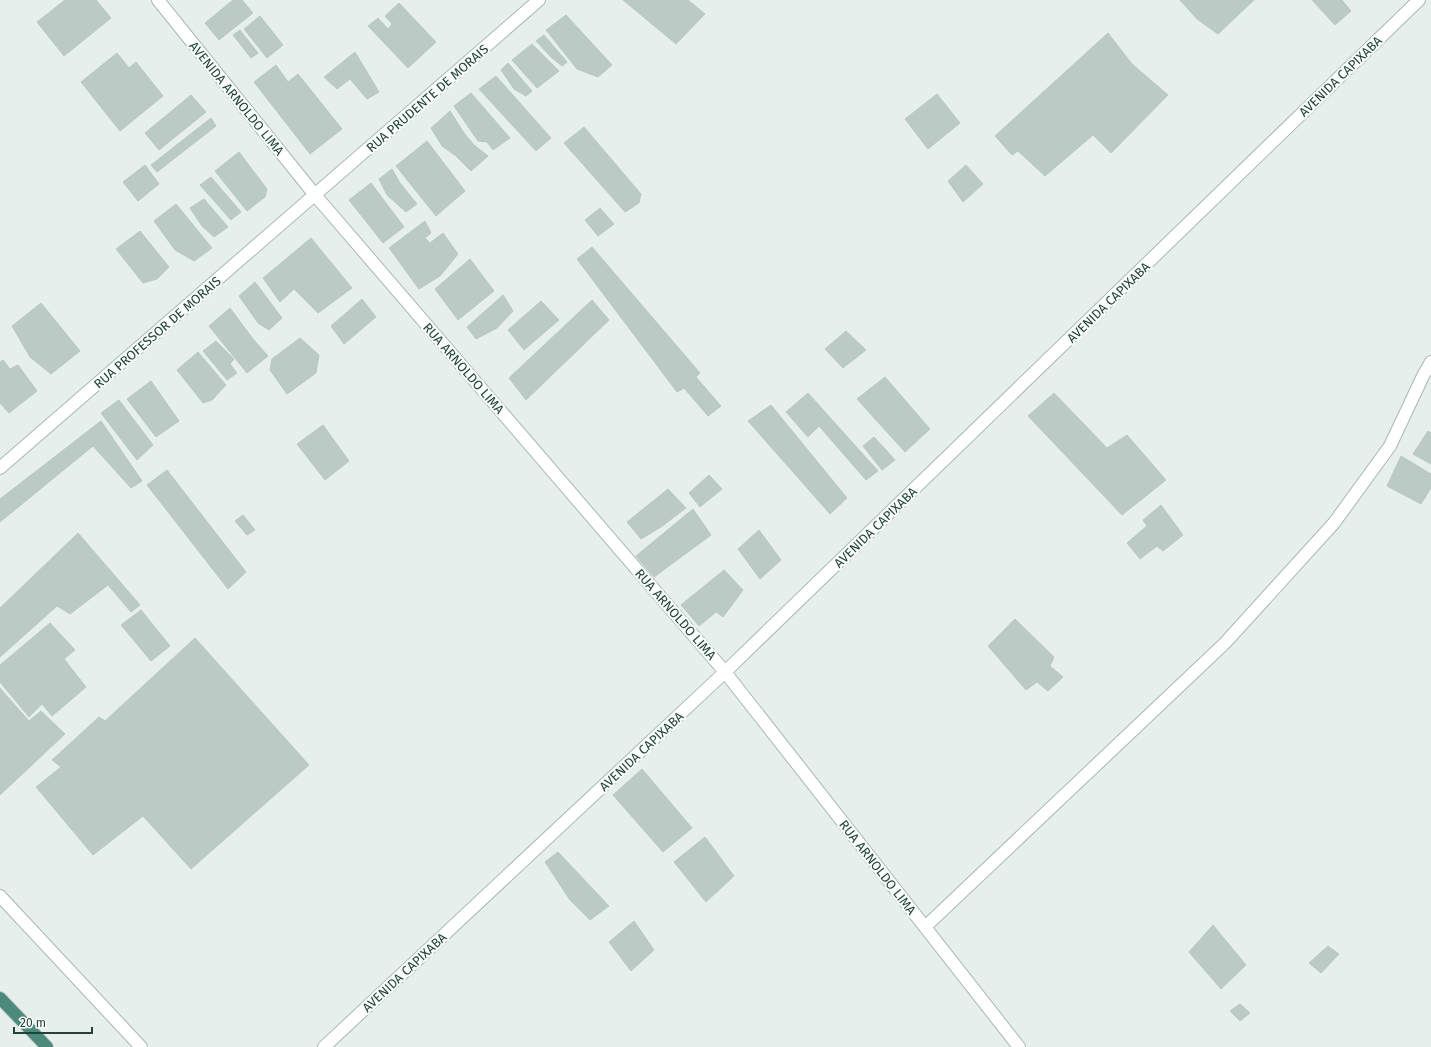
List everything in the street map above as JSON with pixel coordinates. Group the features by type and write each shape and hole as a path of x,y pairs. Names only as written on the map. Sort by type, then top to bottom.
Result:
{"highway":[{"path":"0,998 47,1047"}],"street":[{"name":"AVENIDA ARNOLDO LIMA","path":"158,0 315,195"},
{"name":"RUA PRUDENTE DE MORAIS","path":"315,195 539,0"},
{"name":"AVENIDA CAPIXABA","path":"324,1047 725,672 1419,0"},
{"name":"RUA PROFESSOR DE MORAIS","path":"0,468 315,195"},
{"name":"RUA ARNOLDO LIMA","path":"315,195 725,672 1019,1047"},
{"path":"925,927 1225,643 1329,529 1390,446 1431,362"},
{"path":"0,896 141,1047"}],"building":[{"path":"65,0 96,0 111,18 64,56 37,22"},
{"path":"233,0 242,0 253,13 219,40 205,23"},
{"path":"623,0 688,0 705,14 676,44"},
{"path":"1180,0 1254,0 1218,34 1197,19"},
{"path":"1312,0 1342,0 1351,11 1335,25"},
{"path":"399,3 436,42 408,68 368,26 378,18 388,29 392,24 385,16"},
{"path":"566,15 612,65 598,77 577,69 546,30"},
{"path":"260,16 283,45 267,58 244,29"},
{"path":"240,30 258,53 251,58 233,35"},
{"path":"1108,33 1132,64 1168,95 1111,153 1093,135 1045,176 1018,151 1012,155 995,136"},
{"path":"544,35 567,62 562,66 536,41"},
{"path":"532,44 559,71 537,88 512,60"},
{"path":"355,52 379,92 367,99 350,79 337,89 324,77"},
{"path":"117,53 129,68 136,62 163,96 120,131 81,82"},
{"path":"508,63 532,91 526,96 514,89 501,70"},
{"path":"276,65 288,82 298,74 342,129 310,154 254,82"},
{"path":"496,76 551,138 536,151 479,89"},
{"path":"471,93 510,138 493,150 487,142 478,141 454,106"},
{"path":"937,94 960,123 928,149 905,119"},
{"path":"191,95 206,112 159,150 145,133"},
{"path":"450,111 464,133 474,145 488,156 471,171 456,156 442,146 431,128"},
{"path":"211,118 216,126 157,172 151,165"},
{"path":"584,127 641,194 639,203 625,212 564,143"},
{"path":"427,141 465,191 436,216 396,166"},
{"path":"239,152 267,189 265,197 247,211 215,171"},
{"path":"145,165 159,184 138,201 123,182"},
{"path":"966,165 983,184 963,202 948,181"},
{"path":"392,169 400,183 417,204 406,212 387,195 379,179"},
{"path":"211,177 241,212 231,220 200,185"},
{"path":"371,183 404,227 383,243 349,200"},
{"path":"204,199 228,227 214,237 202,226 190,208"},
{"path":"176,204 212,248 194,261 175,250 154,221"},
{"path":"600,208 614,224 598,236 585,220"},
{"path":"425,221 431,233 425,238 430,243 443,233 458,254 440,276 419,289 389,248"},
{"path":"140,231 169,267 157,279 143,283 116,249"},
{"path":"311,238 352,288 318,313 294,289 280,302 263,278"},
{"path":"592,247 700,373 696,377 721,406 708,416 684,388 677,392 577,259"},
{"path":"470,259 494,291 458,320 435,289"},
{"path":"255,282 282,318 269,330 258,323 239,296"},
{"path":"503,295 513,311 497,328 476,339 467,327"},
{"path":"362,299 376,317 344,344 331,326"},
{"path":"592,300 609,320 526,400 509,378"},
{"path":"541,301 559,320 524,350 508,330"},
{"path":"41,303 80,351 51,374 30,357 12,326"},
{"path":"230,308 253,339 268,356 247,373 209,326"},
{"path":"846,331 866,350 843,368 825,349"},
{"path":"300,338 319,355 316,373 287,394 270,370 272,359"},
{"path":"216,341 234,359 230,364 237,373 227,380 203,351"},
{"path":"198,352 226,385 212,400 203,403 177,370"},
{"path":"3,360 10,369 18,365 37,391 9,413 0,403 0,362"},
{"path":"885,377 930,429 905,452 857,399"},
{"path":"151,381 179,421 156,437 127,399"},
{"path":"808,393 878,471 866,480 819,426 808,437 786,412"},
{"path":"1054,393 1107,448 1127,435 1166,480 1122,515 1028,416"},
{"path":"119,400 153,445 137,460 101,413"},
{"path":"771,405 847,498 830,514 748,421"},
{"path":"101,421 142,481 131,488 93,446 0,522 0,499"},
{"path":"323,425 349,461 325,480 297,444"},
{"path":"1428,431 1431,433 1431,464 1413,454"},
{"path":"874,437 895,460 882,470 863,446"},
{"path":"1401,456 1431,474 1431,488 1421,504 1387,486"},
{"path":"167,470 246,572 228,589 147,485"},
{"path":"709,475 722,489 700,507 689,493"},
{"path":"668,489 686,508 661,527 641,539 627,522"},
{"path":"1161,505 1183,535 1163,551 1157,546 1140,559 1127,543 1147,526 1143,520"},
{"path":"693,509 711,535 654,577 636,556"},
{"path":"243,515 255,530 247,535 235,521"},
{"path":"759,530 781,560 760,579 738,549"},
{"path":"78,533 140,605 131,612 108,585 70,614 57,606 0,657 0,608"},
{"path":"724,570 743,590 723,617 716,612 699,626 681,605"},
{"path":"141,610 170,646 151,661 121,625"},
{"path":"1015,619 1054,657 1050,666 1063,677 1048,691 1037,682 1026,690 988,646"},
{"path":"50,623 75,650 64,659 86,687 52,716 42,704 29,717 0,682 0,665"},
{"path":"195,638 309,765 191,869 143,816 93,855 36,787 61,767 52,760 99,717 105,721"},
{"path":"0,688 29,721 41,711 65,734 0,795"},
{"path":"642,769 692,828 663,852 613,795"},
{"path":"705,837 734,876 706,902 674,862"},
{"path":"558,852 609,906 590,920 570,900 545,862"},
{"path":"634,921 654,950 631,971 609,942"},
{"path":"1213,925 1246,965 1221,989 1189,952"},
{"path":"1328,946 1339,954 1321,973 1309,963"},
{"path":"1240,1004 1250,1013 1240,1021 1230,1011"}]}
